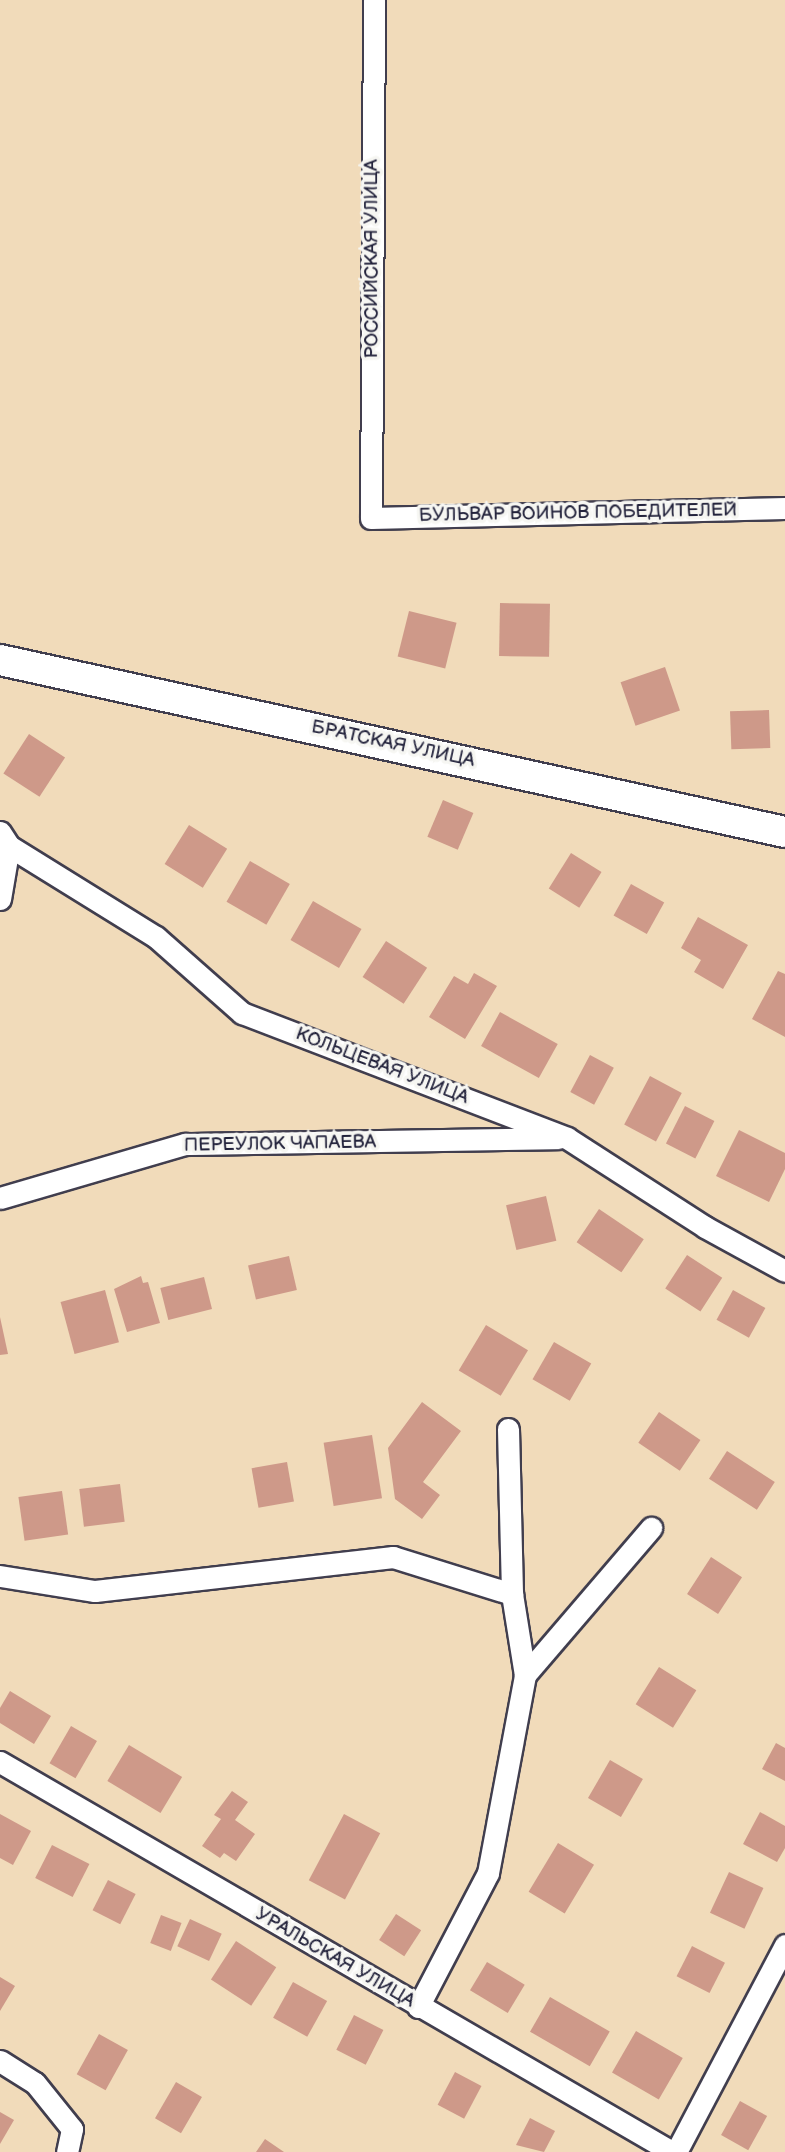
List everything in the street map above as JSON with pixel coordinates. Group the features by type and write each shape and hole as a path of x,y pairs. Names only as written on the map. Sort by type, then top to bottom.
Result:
{"main road":[{"name":"БРАТСКАЯ УЛИЦА","path":"0,660 785,832"}],"street":[{"name":"РОССИЙСКАЯ УЛИЦА","path":"371,518 374,0"},
{"name":"БУЛЬВАР ВОИНОВ ПОБЕДИТЕЛЕЙ","path":"371,518 785,508"},
{"path":"0,899 5,839"},
{"name":"КОЛЬЦЕВАЯ УЛИЦА","path":"5,839 156,937 242,1013 567,1138 705,1227 785,1271"},
{"name":"ПЕРЕУЛОК ЧАПАЕВА","path":"0,1198 185,1144 567,1138"},
{"path":"418,2007 488,1873 525,1675 512,1594 508,1430"},
{"path":"525,1675 650,1528"},
{"path":"0,1576 95,1591 393,1557 512,1594"},
{"name":"УРАЛЬСКАЯ УЛИЦА","path":"0,1762 418,2007 674,2152"},
{"path":"674,2152 785,1945"},
{"path":"0,2061 35,2083 72,2129 67,2152"}],"building":[{"path":"500,603 550,604 549,657 499,656"},
{"path":"409,611 457,623 445,668 398,657"},
{"path":"665,667 680,710 636,726 621,682"},
{"path":"769,710 770,748 731,749 730,711"},
{"path":"29,734 65,757 39,797 3,773"},
{"path":"443,800 473,813 458,850 427,837"},
{"path":"189,825 227,849 203,888 165,864"},
{"path":"571,853 602,872 579,908 549,889"},
{"path":"250,861 290,884 266,925 227,902"},
{"path":"631,884 664,902 647,934 614,915"},
{"path":"313,901 361,929 339,968 290,940"},
{"path":"698,917 748,945 723,989 694,972 701,960 681,948"},
{"path":"386,941 427,968 404,1004 363,977"},
{"path":"778,971 785,974 785,1037 752,1019"},
{"path":"474,973 497,986 465,1039 429,1017 454,976 468,984"},
{"path":"500,1012 558,1044 539,1078 481,1046"},
{"path":"590,1055 614,1068 594,1105 570,1092"},
{"path":"650,1076 682,1093 656,1141 624,1125"},
{"path":"685,1106 714,1121 695,1158 666,1143"},
{"path":"739,1130 785,1153 785,1169 769,1202 716,1176"},
{"path":"546,1196 556,1241 516,1250 506,1205"},
{"path":"599,1209 644,1239 621,1272 577,1242"},
{"path":"687,1255 722,1278 700,1311 665,1289"},
{"path":"289,1256 297,1290 256,1300 248,1265"},
{"path":"141,1276 143,1283 148,1282 160,1323 127,1332 114,1289"},
{"path":"204,1277 212,1309 168,1320 160,1288"},
{"path":"105,1290 119,1342 75,1354 61,1302"},
{"path":"733,1290 765,1308 749,1338 717,1320"},
{"path":"0,1317 8,1354 0,1355"},
{"path":"486,1325 528,1350 501,1396 459,1370"},
{"path":"554,1342 591,1364 570,1401 532,1379"},
{"path":"422,1402 461,1431 423,1482 440,1495 422,1519 395,1499 388,1448"},
{"path":"659,1412 700,1440 680,1471 638,1443"},
{"path":"372,1435 382,1498 334,1506 324,1443"},
{"path":"727,1451 775,1482 757,1510 709,1479"},
{"path":"287,1462 294,1501 258,1508 252,1468"},
{"path":"120,1484 125,1522 84,1527 79,1489"},
{"path":"62,1491 68,1535 25,1541 18,1497"},
{"path":"711,1557 742,1577 718,1614 687,1594"},
{"path":"659,1667 696,1690 673,1728 636,1704"},
{"path":"10,1691 51,1716 34,1744 0,1723 0,1708"},
{"path":"71,1726 97,1741 75,1778 50,1763"},
{"path":"776,1743 785,1748 785,1781 762,1769"},
{"path":"129,1745 182,1777 161,1813 107,1781"},
{"path":"610,1760 643,1779 621,1817 588,1798"},
{"path":"232,1791 248,1802 235,1820 255,1834 236,1861 224,1853 220,1858 202,1846 221,1819 214,1815"},
{"path":"760,1812 785,1826 785,1848 777,1862 743,1844"},
{"path":"0,1814 31,1831 13,1865 0,1858"},
{"path":"344,1814 380,1833 345,1899 309,1880"},
{"path":"558,1843 594,1865 565,1913 529,1892"},
{"path":"52,1845 89,1864 73,1897 35,1878"},
{"path":"729,1872 763,1888 744,1929 710,1913"},
{"path":"108,1880 136,1894 120,1924 93,1910"},
{"path":"396,1914 421,1930 404,1956 379,1940"},
{"path":"161,1915 182,1923 171,1951 150,1943"},
{"path":"190,1919 222,1934 209,1961 177,1946"},
{"path":"236,1941 276,1967 251,2006 211,1980"},
{"path":"692,1946 725,1963 710,1993 677,1976"},
{"path":"487,1962 525,1985 508,2013 470,1990"},
{"path":"0,1977 15,1986 0,2011"},
{"path":"293,1982 327,2001 307,2037 273,2018"},
{"path":"550,1997 610,2032 590,2066 530,2032"},
{"path":"354,2015 383,2030 366,2065 336,2050"},
{"path":"636,2031 683,2058 659,2100 612,2073"},
{"path":"99,2034 128,2050 106,2090 77,2074"},
{"path":"455,2072 481,2086 464,2119 438,2105"},
{"path":"176,2082 202,2097 181,2133 155,2118"},
{"path":"740,2101 767,2116 748,2150 721,2135"},
{"path":"0,2112 14,2120 0,2144"},
{"path":"530,2118 555,2131 544,2152 516,2145"},
{"path":"265,2139 284,2152 256,2152"}]}
